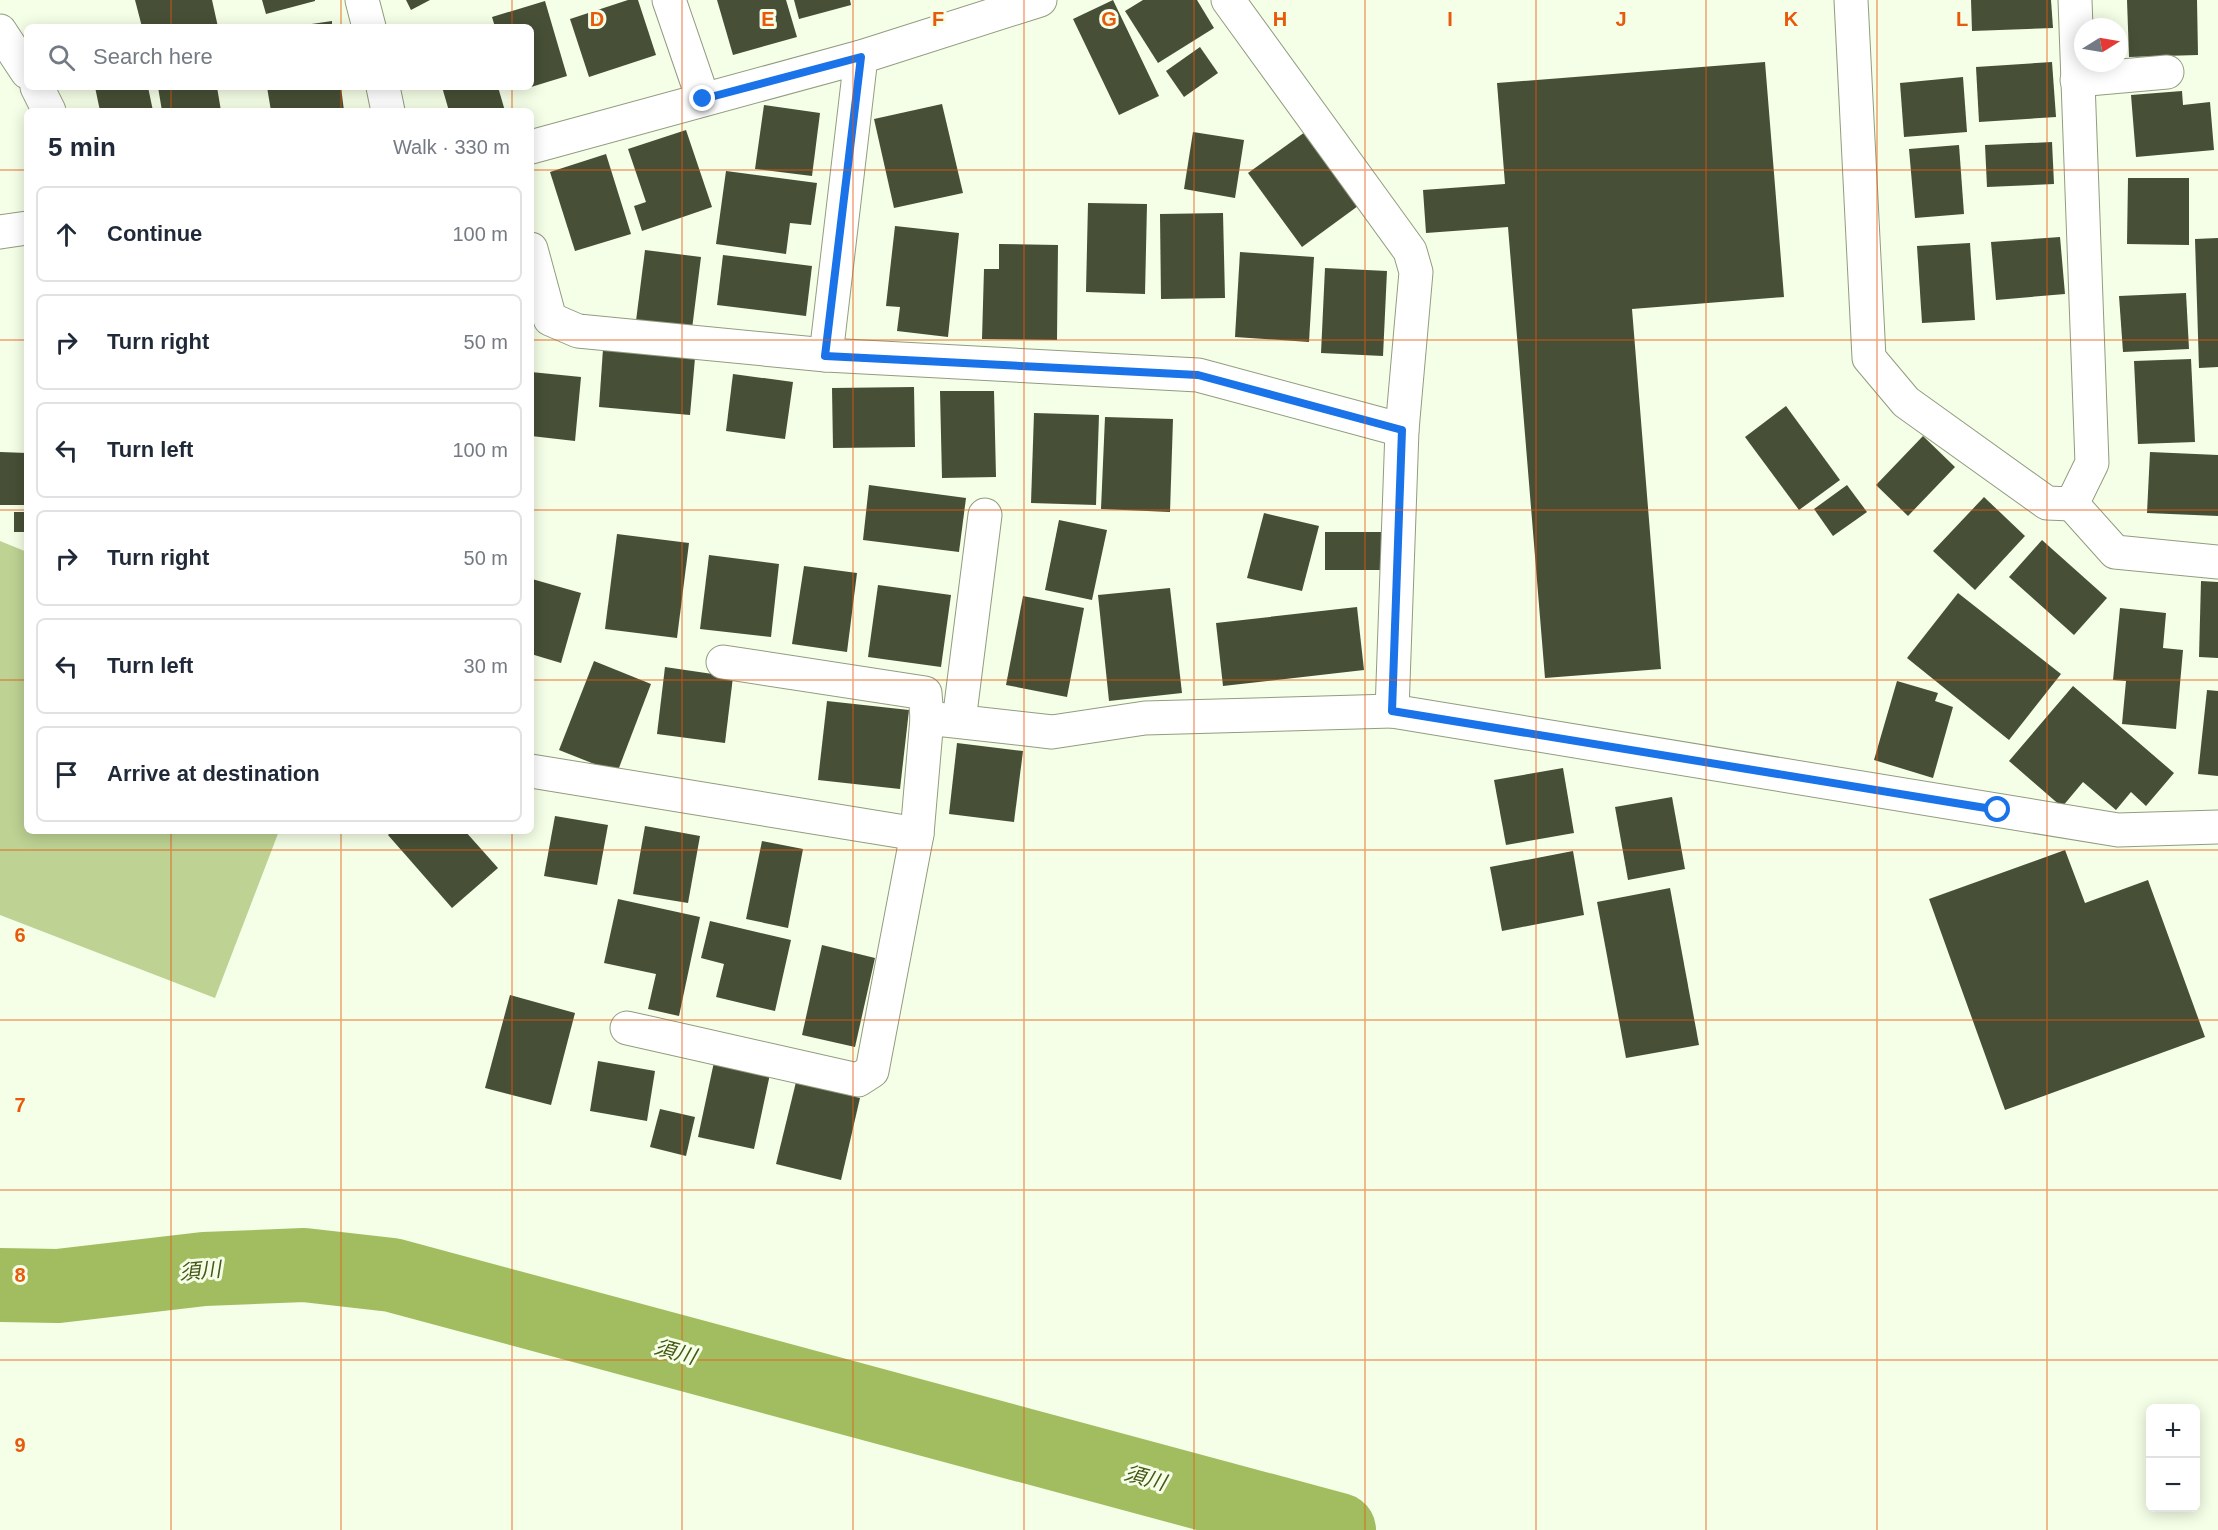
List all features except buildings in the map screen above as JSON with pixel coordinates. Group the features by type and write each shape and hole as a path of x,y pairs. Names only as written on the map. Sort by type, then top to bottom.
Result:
{"street":[{"path":"362,0 368,24"},
{"path":"669,0 703,99"},
{"path":"534,146 861,57 1040,0"},
{"path":"1228,0 1410,251 1416,272 1402,430 1392,711"},
{"path":"1851,0 1869,358 1906,402 2047,503 2072,504 2115,552 2218,562"},
{"path":"2072,504 2092,463 2075,0"},
{"path":"0,31 24,67"},
{"path":"825,356 861,57"},
{"path":"2077,80 2167,72"},
{"path":"38,90 48,108"},
{"path":"383,90 387,108"},
{"path":"0,232 24,228"},
{"path":"534,260 550,319 578,331 825,356 1198,375 1402,430"},
{"path":"959,721 985,515"},
{"path":"627,1028 858,1080 872,1071 917,834 927,718 925,693 723,662"},
{"path":"927,718 1052,732 1145,718 1392,711 2118,830 2218,827"},
{"path":"534,771 917,834"}],"green space":[{"path":"0,541 24,551 24,834 278,834 215,998 0,915"}],"waterway":[{"name":"須川","path":"0,1285 58,1286 204,1269 304,1265 392,1275 1339,1530"}],"route":[{"path":"703,99 861,57 825,356 1198,375 1402,430 1392,711 1998,810"}]}
